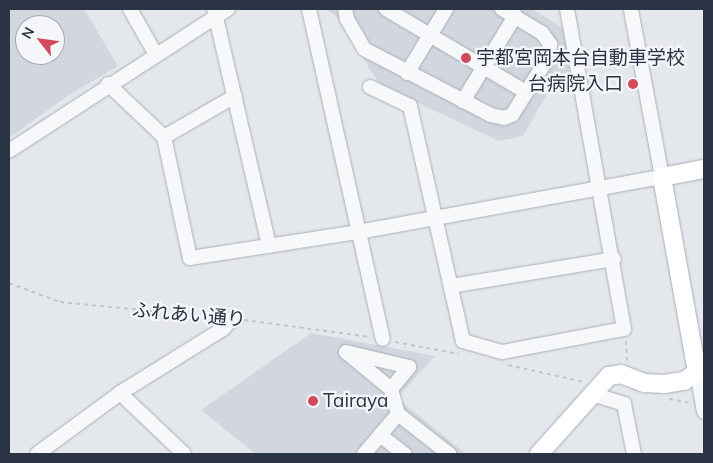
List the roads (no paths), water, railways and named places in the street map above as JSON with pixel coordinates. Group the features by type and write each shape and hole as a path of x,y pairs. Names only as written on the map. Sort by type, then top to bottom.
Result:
{"main road":[{"path":"539,454 609,376 627,376 645,383 664,384 684,381 697,372 662,177 704,170"}],"street":[{"path":"130,9 155,53"},
{"path":"309,9 358,232 378,338"},
{"path":"345,9 347,19 364,49 463,101 504,118 512,116 549,56 550,44 542,33 502,9"},
{"path":"386,9 526,92"},
{"path":"407,73 446,9"},
{"path":"370,87 410,106 463,341 502,352 624,329 614,259 567,9"},
{"path":"108,84 164,137 190,258 358,232 662,177 631,9"},
{"path":"9,151 220,11 235,96 269,246"},
{"path":"463,101 514,16"},
{"path":"550,44 559,46 573,44"},
{"path":"164,137 235,96"},
{"path":"451,286 614,259"},
{"path":"37,454 120,393 223,329 234,318"},
{"path":"697,372 703,393 704,411"},
{"path":"391,389 398,414 449,454"},
{"path":"120,393 184,454"},
{"path":"592,394 624,404 634,454"},
{"path":"364,454 398,414"},
{"path":"380,435 404,454"}],"place":[{"name":"宇都宮岡本台自動車学校","path":"466,58"},
{"name":"台病院入口","path":"633,84"},
{"name":"Tairaya","path":"313,401"}]}
